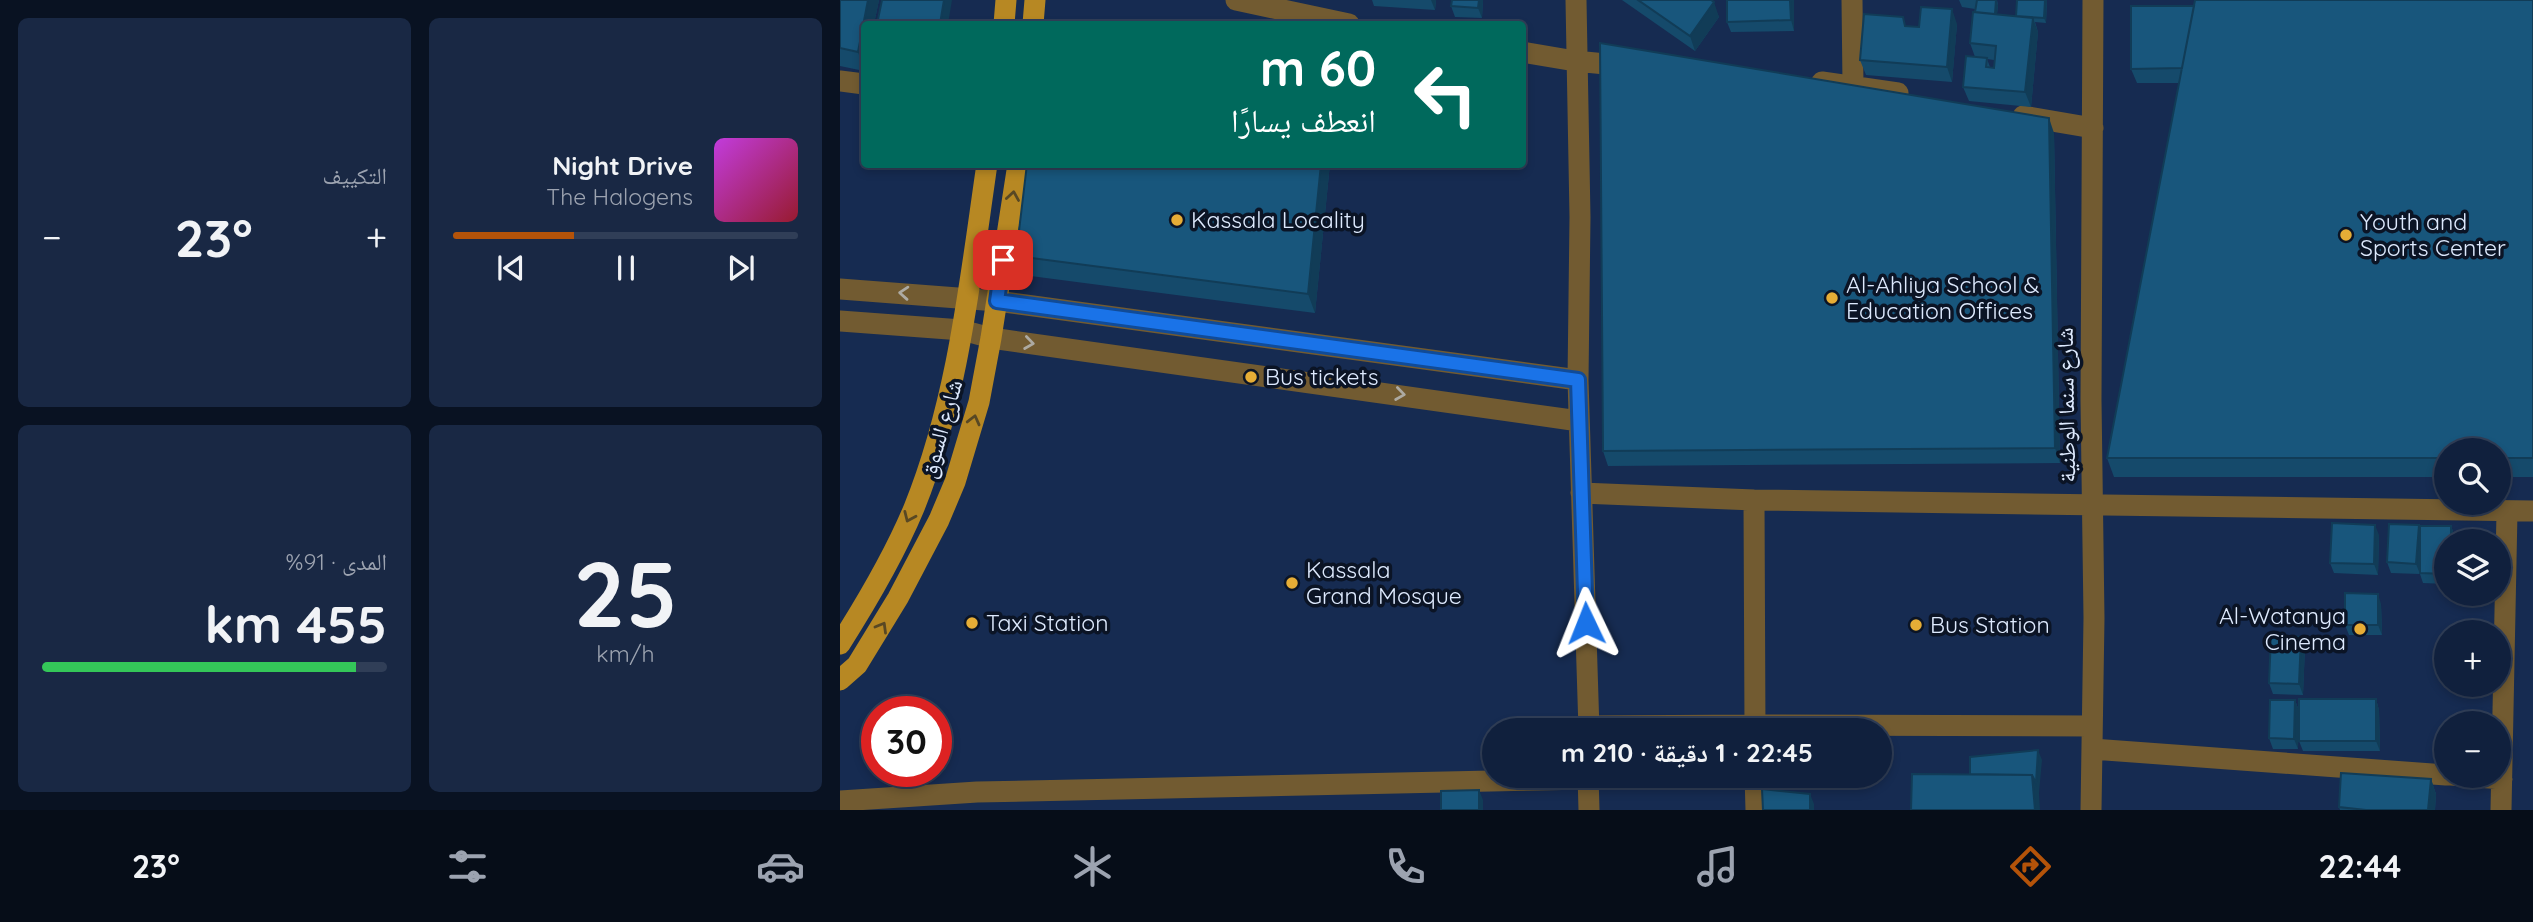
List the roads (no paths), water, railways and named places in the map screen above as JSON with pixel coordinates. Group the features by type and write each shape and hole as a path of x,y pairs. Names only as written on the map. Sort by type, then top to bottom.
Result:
{"main road":[{"path":"1004,21 1006,0"},
{"path":"1033,21 1035,0"},
{"name":"شارع السوق","path":"840,644 877,584 913,509 939,434 962,330 987,168"},
{"name":"شارع السوق","path":"840,680 857,665 875,639 939,520 968,442 991,338 1017,168"}],"street":[{"path":"1236,0 1331,21"},
{"path":"1331,0 1339,21"},
{"path":"1576,0 1580,217 1578,380 1589,718"},
{"path":"1853,0 1853,85"},
{"name":"شارع سنما الوطنية","path":"2091,810 2093,0"},
{"path":"1526,53 1576,61 1645,67"},
{"path":"1798,80 1853,85 1920,97"},
{"path":"840,81 861,84"},
{"path":"2000,111 2093,128"},
{"path":"840,289 997,301 1578,380"},
{"path":"1075,349 1082,312"},
{"path":"840,321 962,330 991,338 1579,421"},
{"path":"1166,362 1175,325"},
{"path":"1258,374 1265,337"},
{"path":"1347,387 1354,350"},
{"path":"1581,493 1754,500 2434,511"},
{"path":"1754,500 1755,718"},
{"path":"2511,512 2533,511"},
{"path":"2503,711 2507,515"},
{"path":"1892,727 2092,726"},
{"path":"2092,749 2434,774"},
{"path":"840,801 977,792 1482,780"},
{"path":"1588,788 1588,810"},
{"path":"1755,788 1756,810"},
{"path":"2501,810 2502,788"}],"place":[{"name":"Kassala Locality","path":"1177,220"},
{"name":"Youth and Sports Center","path":"2346,235"},
{"name":"Al-Ahliya School & Education Offices","path":"1832,298"},
{"name":"Bus tickets","path":"1251,377"},
{"name":"Kassala Grand Mosque","path":"1292,583"},
{"name":"Taxi Station","path":"972,623"},
{"name":"Bus Station","path":"1916,625"},
{"name":"Al-Watanya Cinema","path":"2360,629"}]}
